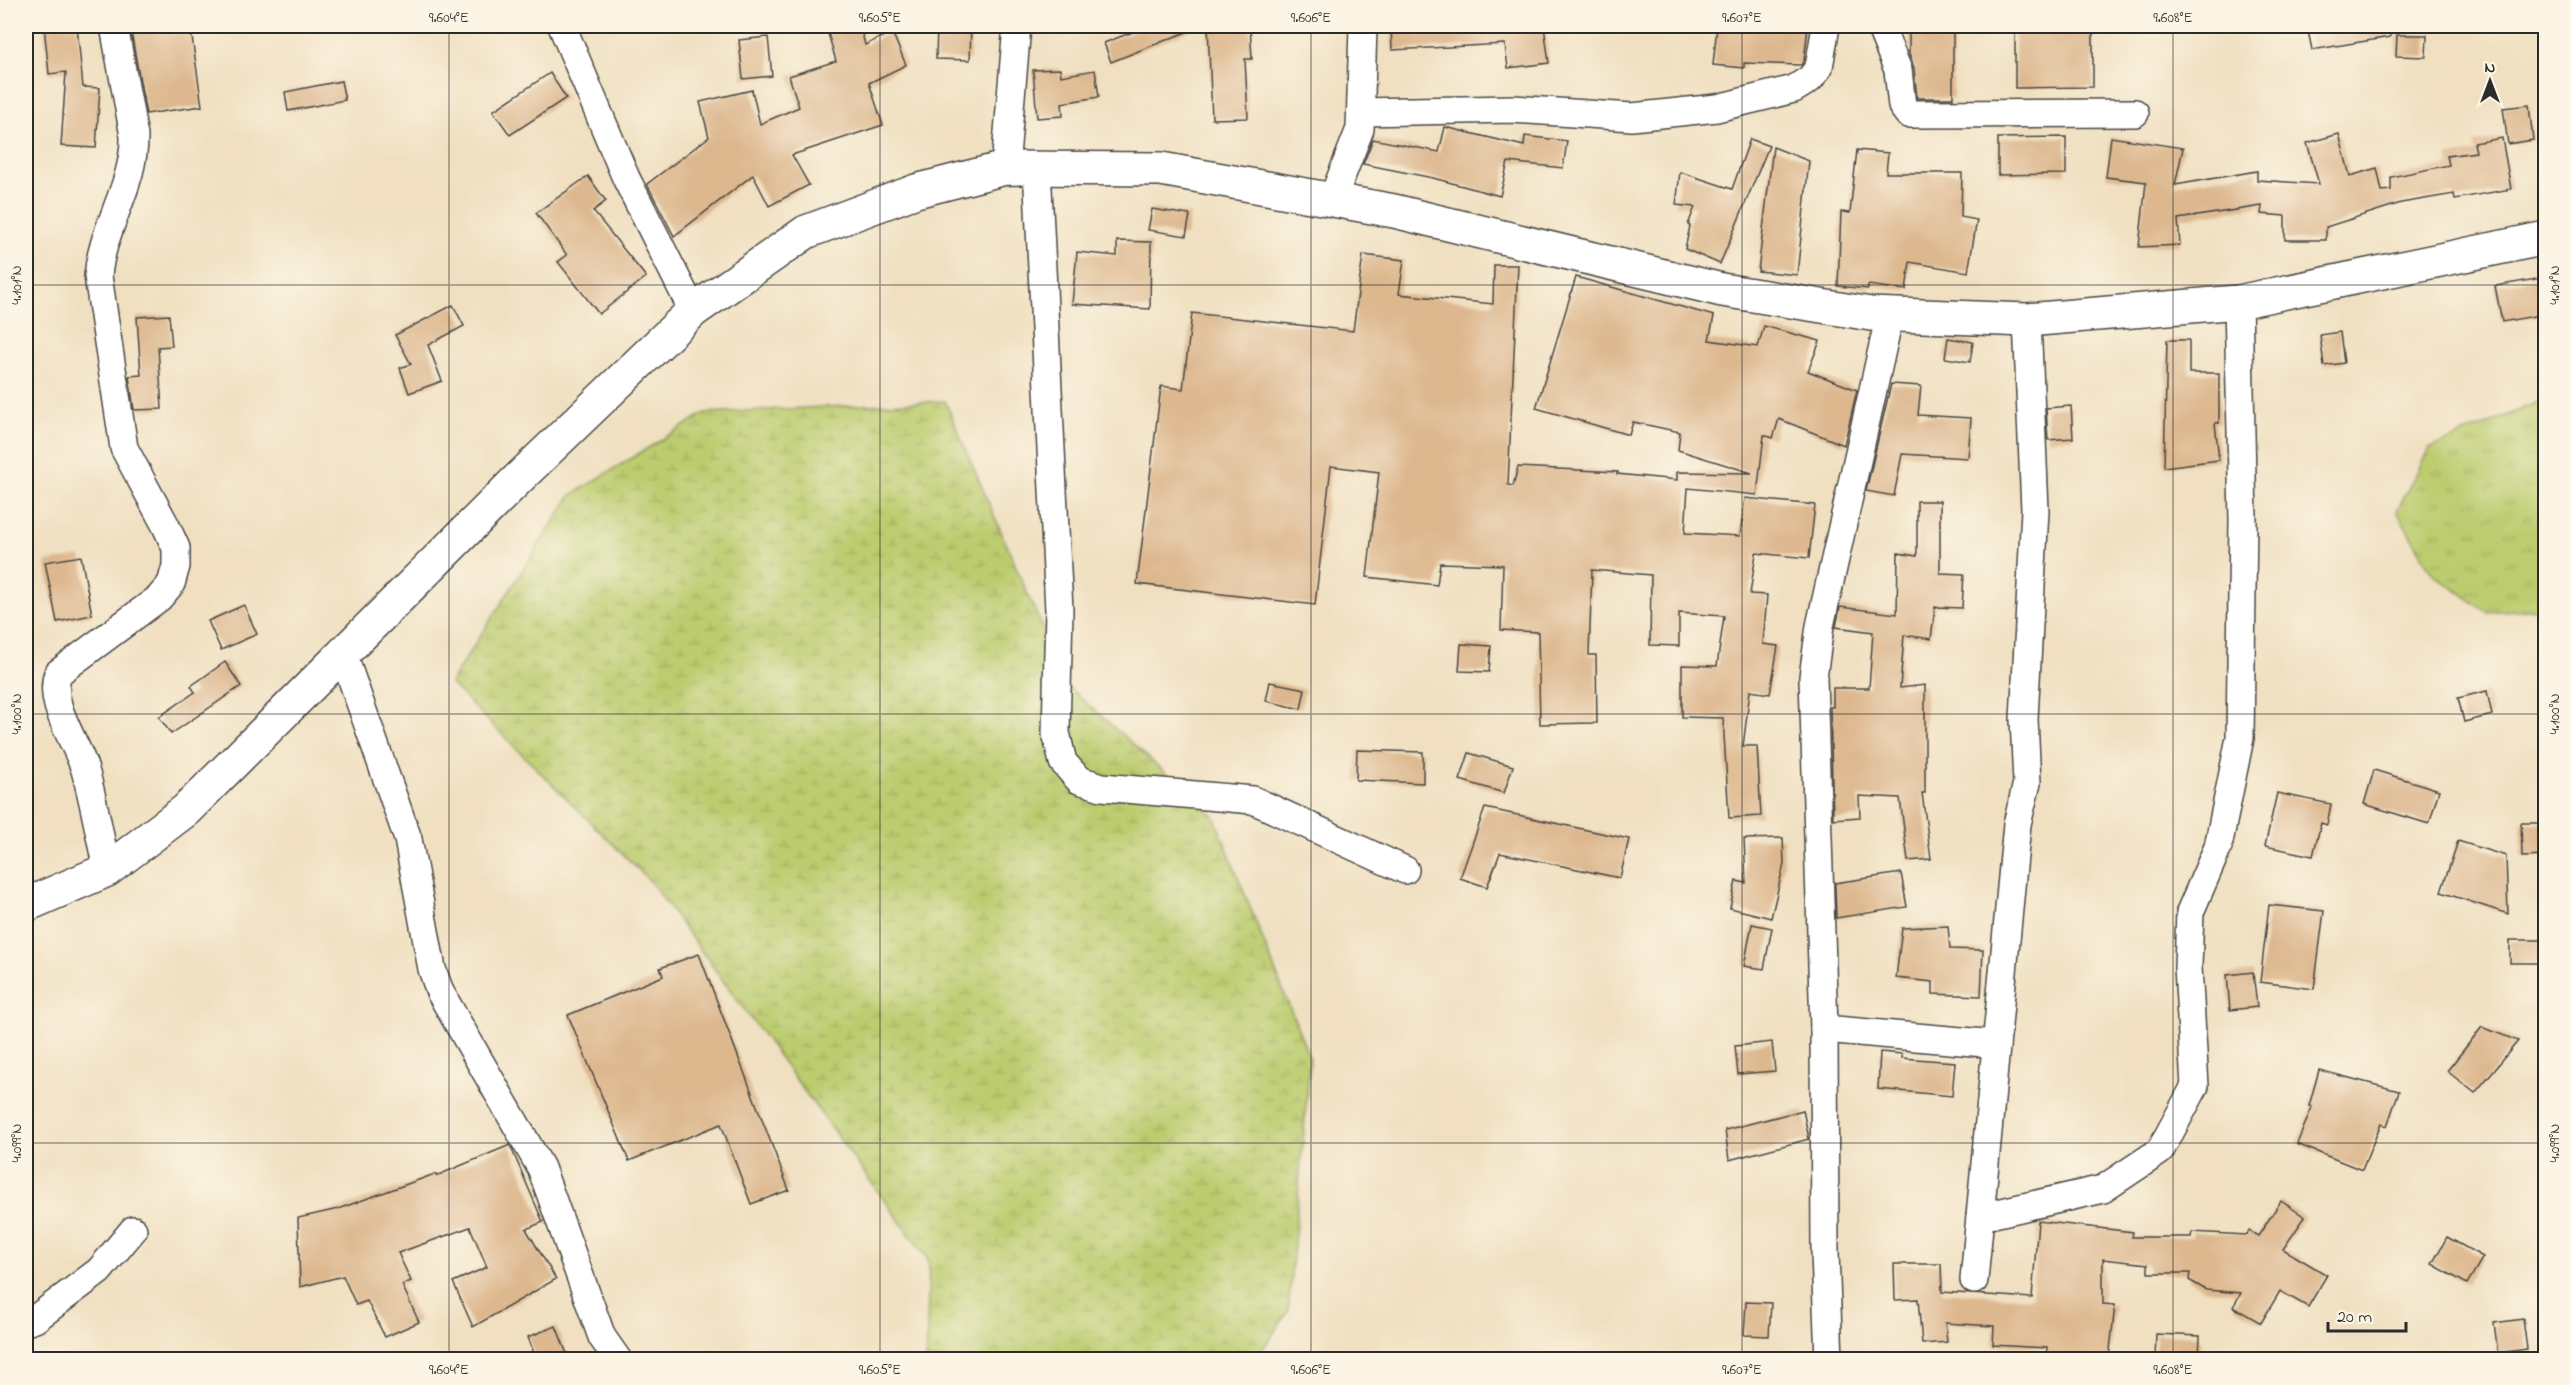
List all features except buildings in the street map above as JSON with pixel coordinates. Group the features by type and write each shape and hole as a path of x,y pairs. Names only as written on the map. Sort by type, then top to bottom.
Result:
{"main road":[{"path":"26,905 107,870 186,810 519,478 693,311 806,232 916,191 1005,168 1161,169 1394,211 1722,290 1890,314 2027,320 2238,302 2546,238"}],"street":[{"path":"107,870 85,769 56,698 54,683 58,673 159,598 171,584 176,566 176,548 124,448 98,276 100,254 131,169 134,153 134,136 114,26"},
{"path":"562,26 626,178 693,311"},
{"path":"1005,168 1017,26"},
{"path":"1332,200 1360,129 1363,26"},
{"path":"1361,112 1513,109 1632,117 1717,108 1794,89 1810,79 1819,67 1826,26"},
{"path":"1880,26 1898,70 1902,106 1908,114 2135,113"},
{"path":"1037,168 1059,610 1056,733 1063,762 1079,780 1102,787 1253,800 1405,870"},
{"path":"1980,1217 2103,1189 2160,1151 2195,1086 2188,967 2190,912 2218,847 2240,738 2242,520 2238,302"},
{"path":"1829,1359 1825,1253 1824,1029 1813,677 1823,615 1890,314"},
{"path":"1974,1280 2017,824 2027,783 2024,720 2035,510 2027,320"},
{"path":"343,654 408,839 432,969 440,992 541,1168 602,1337 618,1359"},
{"path":"1824,1029 1996,1044"},
{"path":"26,1322 35,1319 99,1271 133,1230"}],"green space":[{"path":"2545,399 2545,608 2487,612 2432,573 2397,511 2429,449"},
{"path":"945,401 1067,686 1214,816 1310,1059 1288,1312 1256,1359 926,1359 929,1261 650,881 450,683 571,495 705,413"}]}
